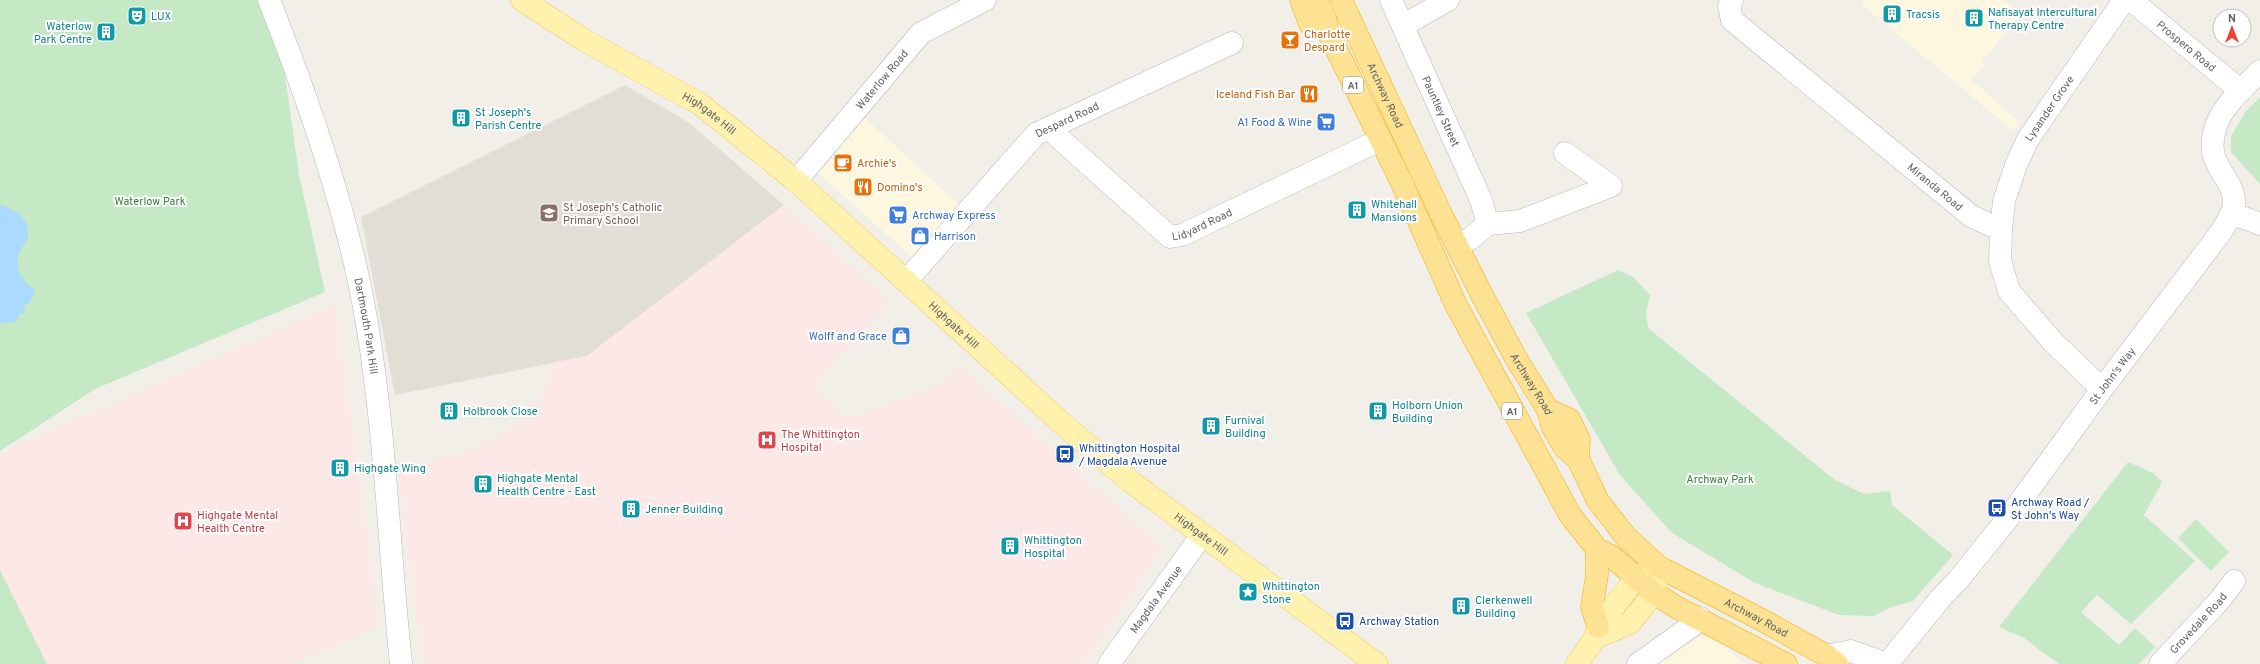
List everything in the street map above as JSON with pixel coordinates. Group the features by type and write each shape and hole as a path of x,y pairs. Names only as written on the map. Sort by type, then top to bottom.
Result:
{"highway":[{"path":"1301,0 1310,24 1327,30"},
{"name":"A1","path":"1317,0 1325,18 1327,30 1401,181 1456,305 1495,380 1570,515 1597,549 1612,556 1654,593 1676,607 1700,618 1786,664"},
{"name":"Archway Road","path":"1341,0 1457,244 1513,353 1548,410 1553,428 1564,448 1578,459 1598,501 1626,537 1659,567 1832,660"},
{"path":"1596,632 1592,606 1597,576 1597,549"}],"main road":[{"name":"Highgate Hill","path":"522,0 584,40 700,104 796,181 1080,439 1130,480 1202,535 1377,664"},
{"path":"1577,664 1596,632 1636,578 1659,567"},
{"path":"1596,632 1630,623 1654,593 1659,567"}],"street":[{"name":"Dartmouth Park Hill","path":"270,0 330,172 367,323 382,433 401,664"},
{"name":"Waterlow Road","path":"796,181 921,34 985,0"},
{"name":"Pauntley Street","path":"1391,0 1404,25 1481,200 1488,224"},
{"path":"1404,25 1448,0"},
{"name":"Lysander Grove","path":"2001,230 2004,201 2016,165 2028,139 2124,0"},
{"name":"Prospero Road","path":"2131,0 2241,91"},
{"name":"Miranda Road","path":"1730,3 1732,20 1971,216 2001,230"},
{"name":"Despard Road","path":"906,280 1036,134 1232,43"},
{"name":"St John's Way","path":"1887,664 1940,599 1958,580 2009,516 2102,389 2210,248 2231,216 2234,204 2231,191 2215,163 2212,150 2216,126 2222,114 2260,71"},
{"name":"Lidyard Road","path":"1048,128 1170,237 1182,235 1346,157 1357,149 1364,149 1380,140"},
{"path":"1457,244 1470,239 1488,224 1520,221 1612,186 1565,153"},
{"path":"2231,216 2242,217 2260,224"},
{"path":"2001,230 2000,261 2009,291 2053,342 2102,389"},
{"name":"Magdala Avenue","path":"1109,664 1202,535"},
{"name":"Grovedale Road","path":"2160,664 2219,601 2234,581"},
{"path":"1638,664 1694,625 1700,618"},
{"path":"1832,660 1851,651 1887,664"}],"shaded area":[{"path":"1864,0 2003,0 2021,14 1981,62 1985,65 1972,80 2020,123 2014,131 1861,4"},
{"path":"625,85 688,122 784,205 587,356 395,395 361,217"},
{"path":"865,118 960,206 914,259 815,170"},
{"name":"The Whittington Hospital","path":"784,205 891,302 813,385 846,419 884,407 938,386 958,367 992,395 1163,548 1083,664 424,664 417,625 399,471 471,451 512,428 538,407 555,362 587,356"},
{"name":"Highgate Mental Health Centre","path":"335,305 380,625 292,664 33,664 0,589 0,454"},
{"path":"1706,634 1746,664 1656,664 1671,657 1699,637"}],"green space":[{"name":"Waterlow Park","path":"0,0 258,0 281,47 299,175 325,292 95,389 0,451"},
{"path":"2260,97 2260,184 2231,152 2231,136 2246,111"},
{"name":"Archway Park","path":"1618,270 1632,276 1650,295 1646,312 1648,328 1835,480 1864,494 1890,491 1892,505 1953,555 1913,601 1892,607 1873,616 1839,615 1755,583 1672,533 1620,475 1526,313"},
{"path":"2128,462 2153,473 2162,482 2144,515 2195,561 2131,624 2097,595 2081,612 2119,645 2135,628 2155,647 2139,664 2059,664 2024,638 1999,627"},
{"path":"2196,519 2229,552 2211,571 2178,538"},
{"path":"0,570 47,664 0,664"}],"water":[{"path":"0,205 11,209 20,215 27,224 28,230 28,236 19,253 18,270 26,283 35,290 29,304 24,304 25,313 19,314 16,322 0,323"}],"place":[{"name":"Tracsis","path":"1892,14"},
{"name":"LUX","path":"137,16"},
{"name":"Nafisayat Intercultural Therapy Centre","path":"1974,18"},
{"name":"Waterlow Park Centre","path":"106,32"},
{"name":"Charlotte Despard","path":"1290,40"},
{"name":"Iceland Fish Bar","path":"1309,94"},
{"name":"St Joseph's Parish Centre","path":"461,118"},
{"name":"A1 Food & Wine","path":"1326,122"},
{"name":"Archie's","path":"843,163"},
{"name":"Domino's","path":"863,187"},
{"name":"Whitehall Mansions","path":"1357,210"},
{"name":"St Joseph's Catholic Primary School","path":"549,213"},
{"name":"Archway Express","path":"898,215"},
{"name":"Harrison","path":"920,236"},
{"name":"Wolff and Grace","path":"901,336"},
{"name":"Holbrook Close","path":"449,411"},
{"name":"Holborn Union Building","path":"1378,411"},
{"name":"Furnival Building","path":"1211,426"},
{"name":"The Whittington Hospital","path":"767,440"},
{"name":"Whittington Hospital / Magdala Avenue","path":"1065,454"},
{"name":"Highgate Wing","path":"340,468"},
{"name":"Highgate Mental Health Centre - East","path":"483,484"},
{"name":"Archway Road / St John's Way","path":"1997,508"},
{"name":"Jenner Building","path":"631,509"},
{"name":"Highgate Mental Health Centre","path":"183,521"},
{"name":"Whittington Hospital","path":"1010,546"},
{"name":"Whittington Stone","path":"1248,592"},
{"name":"Clerkenwell Building","path":"1461,606"},
{"name":"Archway Station","path":"1345,621"}]}
